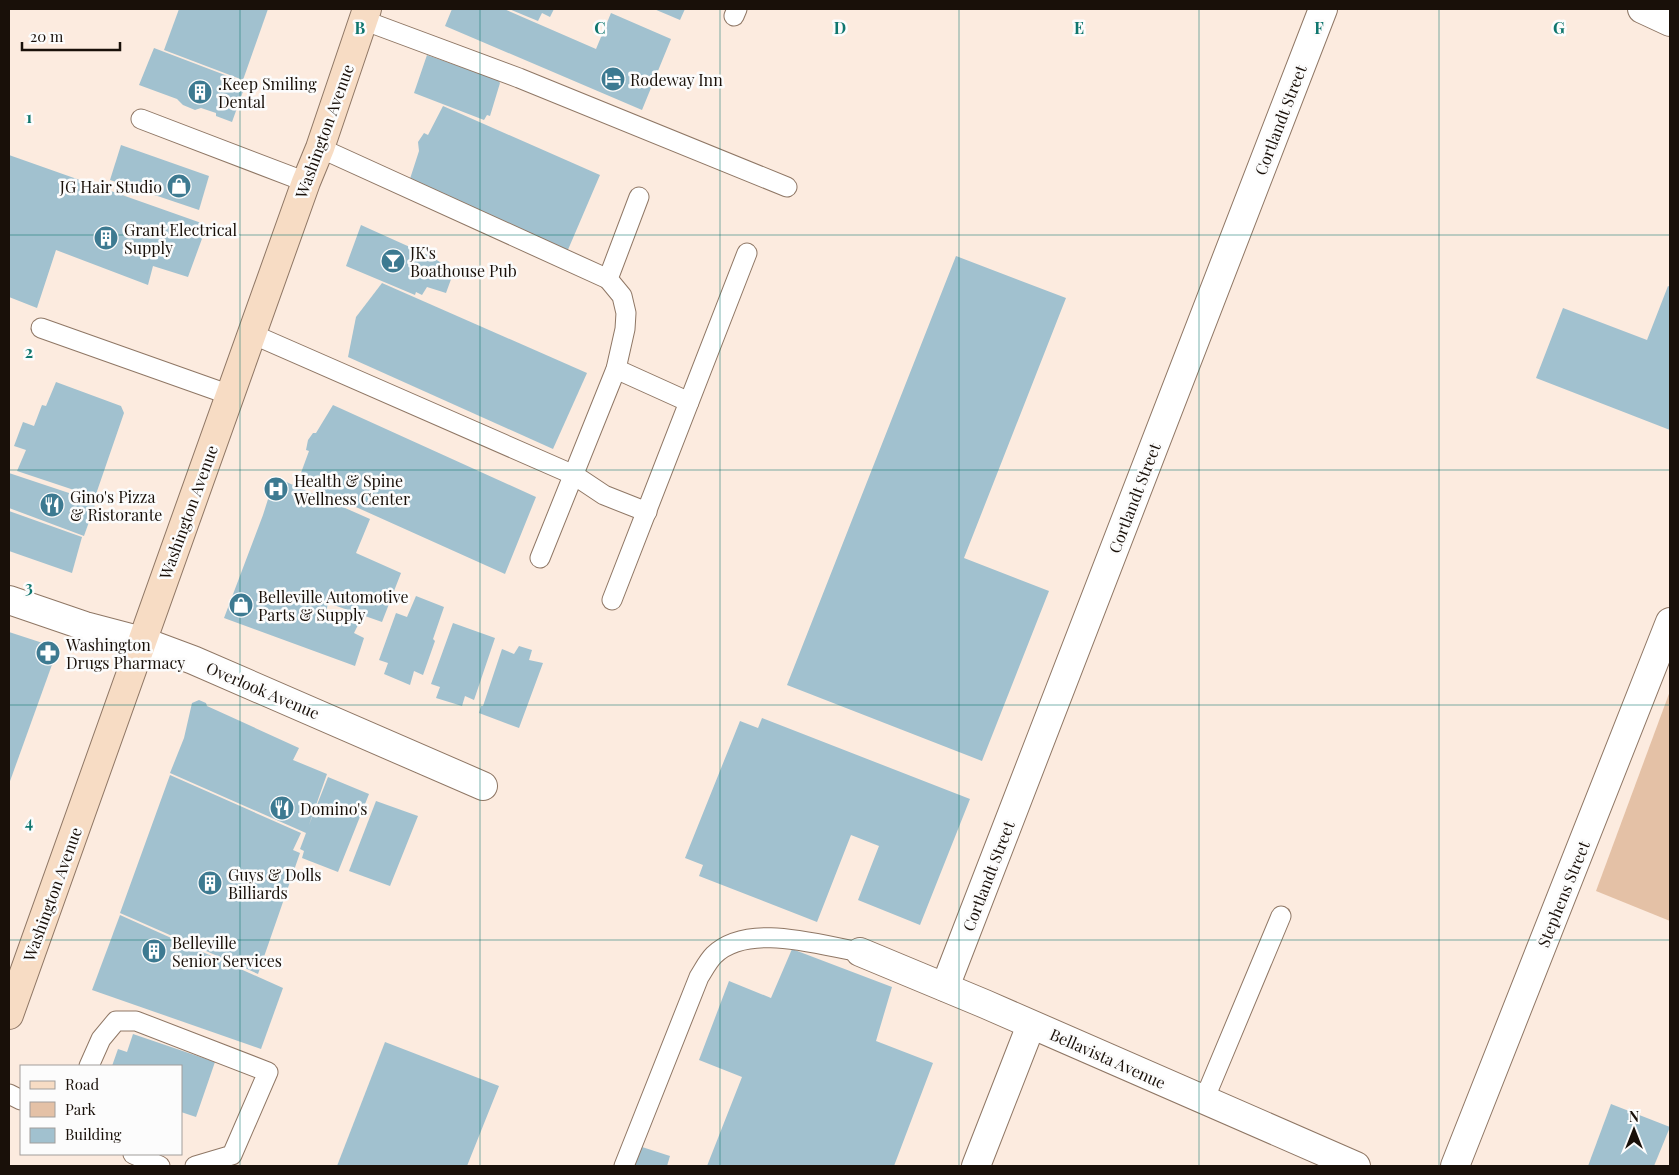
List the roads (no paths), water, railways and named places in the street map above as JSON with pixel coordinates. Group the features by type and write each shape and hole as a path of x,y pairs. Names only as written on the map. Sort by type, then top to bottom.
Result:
{"main road":[{"name":"Washington Avenue","path":"9,1015 306,182 320,148 365,15"}],"street":[{"name":"Cortlandt Street","path":"945,987 1323,9"},
{"path":"1642,9 1670,22"},
{"name":"Overlook Avenue","path":"9,600 85,626 142,641 193,660 483,786"},
{"name":"Stephens Street","path":"1455,1166 1670,622"},
{"name":"Bellavista Avenue","path":"860,952 945,987 1356,1166"},
{"path":"976,1166 1031,1025"}],"lane":[{"path":"365,15 787,187"},
{"path":"141,119 306,182"},
{"path":"320,148 608,279 622,296 626,313 625,329 616,368 540,558"},
{"path":"608,279 639,197"},
{"path":"612,600 747,253"},
{"path":"41,328 230,395"},
{"path":"252,334 574,475 604,495 647,512"},
{"path":"616,368 689,402"},
{"path":"1204,1100 1281,916"},
{"path":"624,1166 699,977 715,954 724,947 738,941 773,936 860,952"},
{"path":"89,1065 101,1039 116,1021 136,1021 268,1072 232,1155 195,1166"},
{"path":"135,1155 160,1166"}],"place":[{"name":"Rodeway Inn","path":"613,79"},
{"name":".Keep Smiling Dental","path":"200,92"},
{"name":"JG Hair Studio","path":"179,186"},
{"name":"Grant Electrical Supply","path":"106,238"},
{"name":"JK's Boathouse Pub","path":"393,261"},
{"name":"Health & Spine Wellness Center","path":"276,489"},
{"name":"Gino's Pizza & Ristorante","path":"52,505"},
{"name":"Belleville Automotive Parts & Supply","path":"241,605"},
{"name":"Washington Drugs Pharmacy","path":"48,653"},
{"name":"Domino's","path":"282,808"},
{"name":"Guys & Dolls Billiards","path":"210,883"},
{"name":"Belleville Senior Services","path":"154,951"}]}
